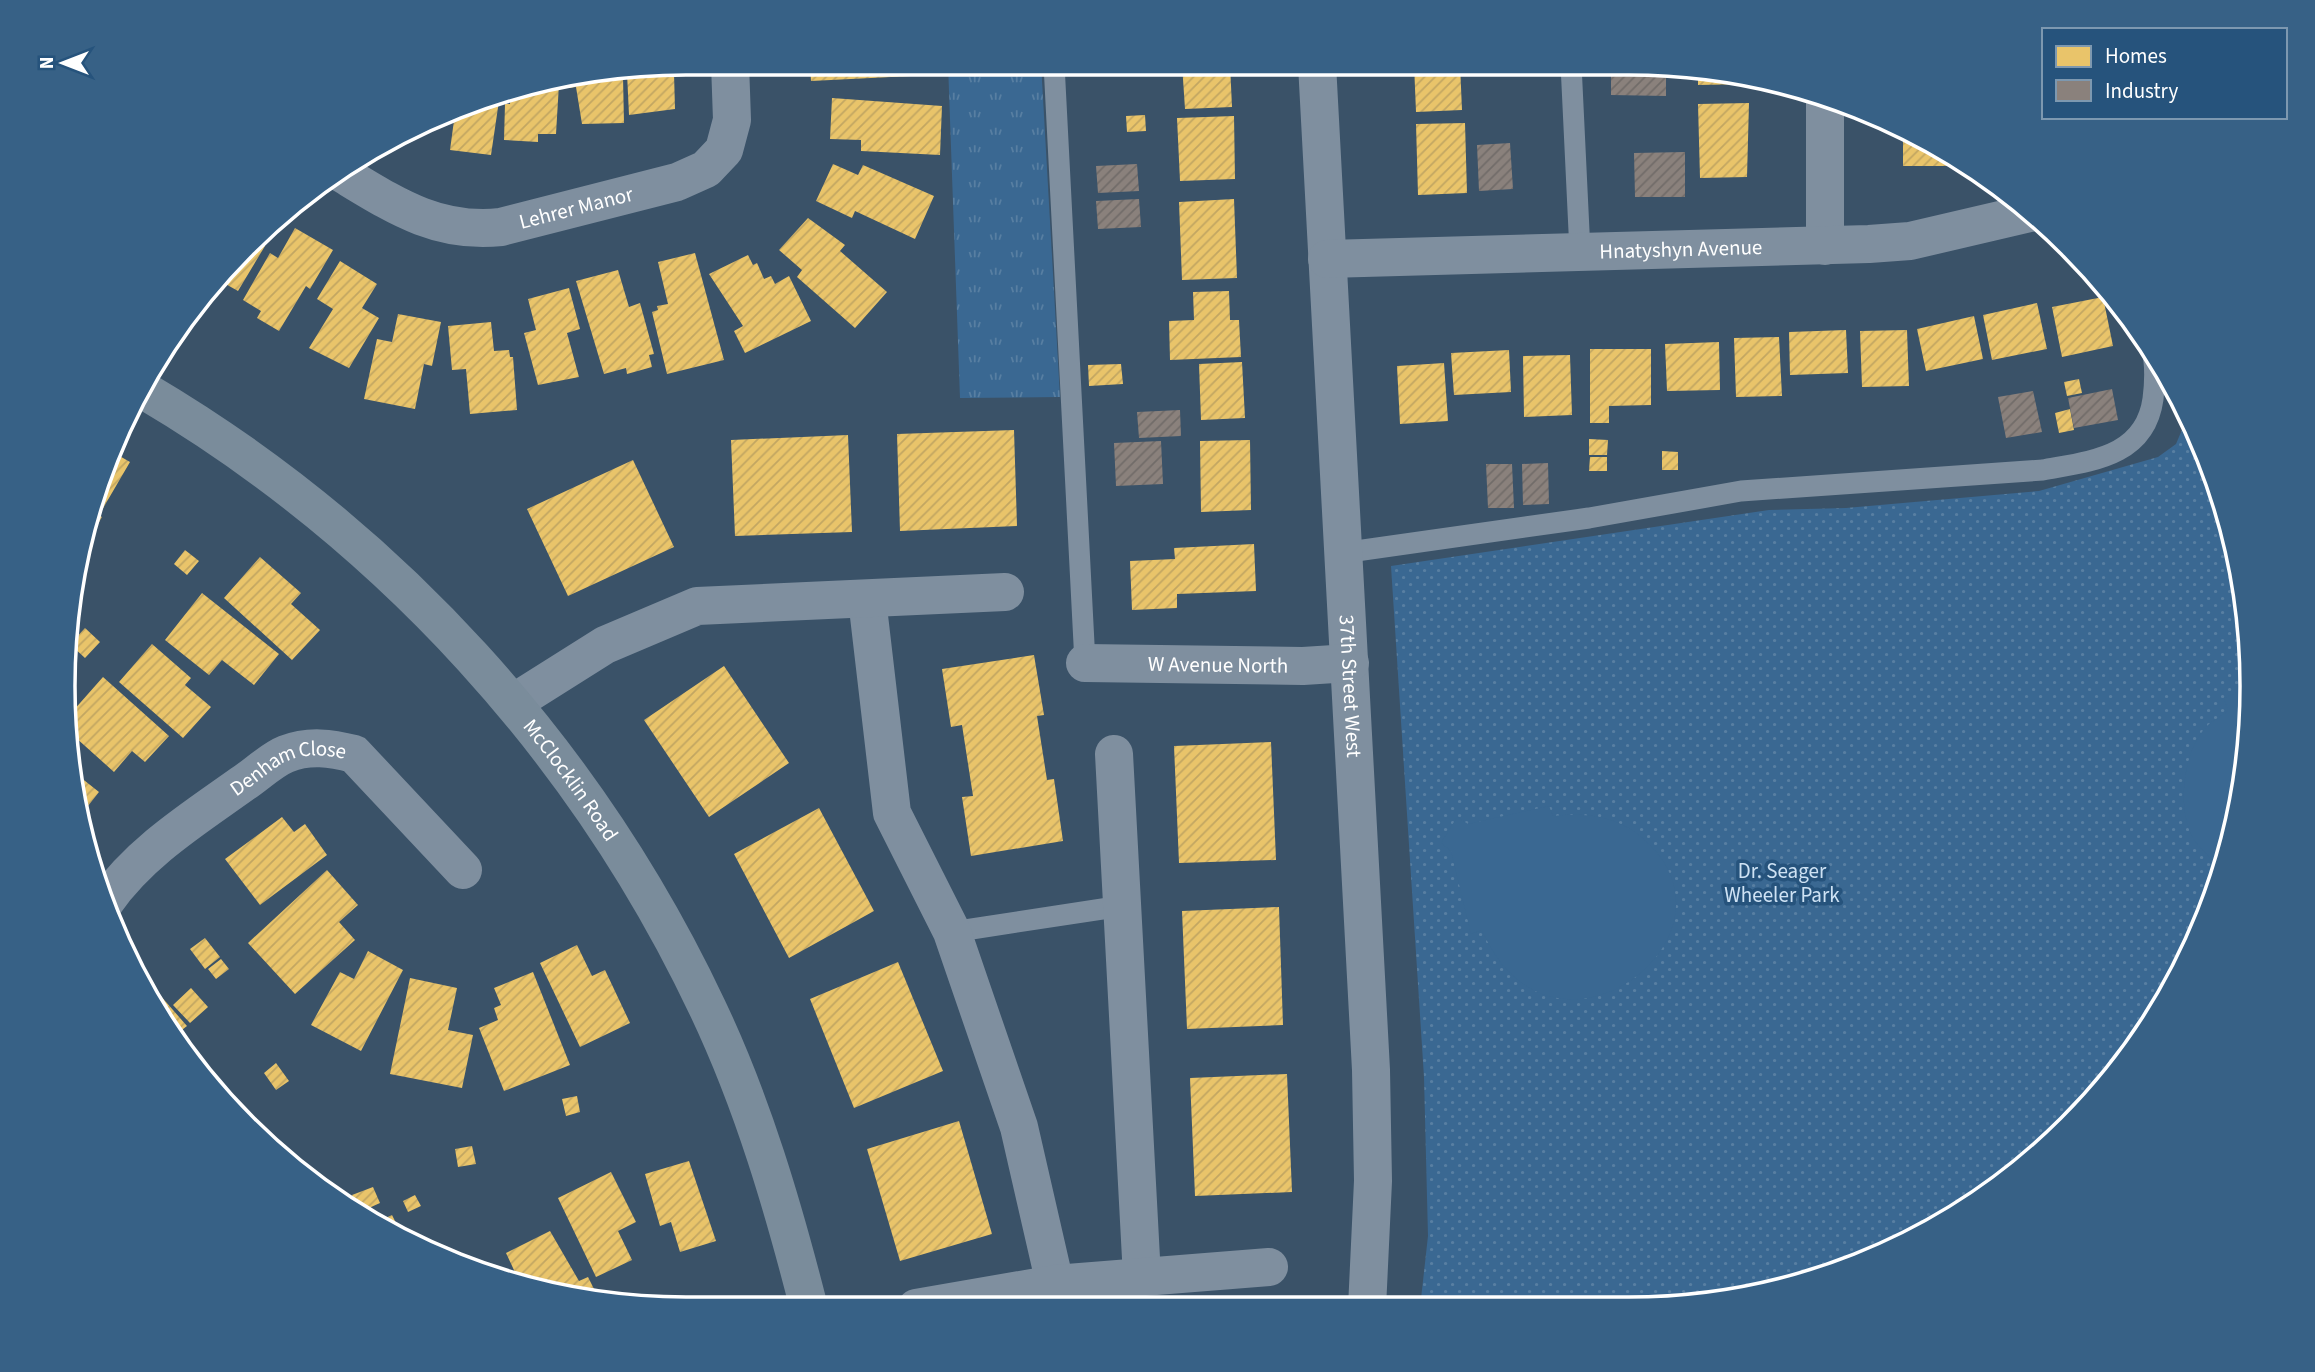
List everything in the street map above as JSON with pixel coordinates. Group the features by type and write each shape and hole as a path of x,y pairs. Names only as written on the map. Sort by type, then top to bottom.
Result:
{"street":[{"name":"Lehrer Manor","path":"348,177 384,199 448,227 475,230 501,227 677,182 706,169 723,150 732,120 730,75"},
{"name":"37th Street West","path":"1318,75 1371,1070 1373,1181 1368,1297"},
{"path":"1825,108 1825,246"},
{"name":"Hnatyshyn Avenue","path":"1327,259 1825,246 1910,240 2018,216"},
{"name":"McClocklin Road","path":"150,394 194,420 250,460 361,546 445,628 513,703 621,853 671,938 708,1009 770,1167 806,1297"},
{"path":"513,703 605,645 697,606 1005,592"},
{"path":"867,599 892,813 952,932 1019,1127 1055,1284"},
{"name":"W Avenue North","path":"1084,663 1303,666 1350,663"},
{"name":"Denham Close","path":"112,894 142,859 182,826 284,755 305,749 332,748 354,754 375,773 402,808 463,870"},
{"path":"1114,754 1142,1277"},
{"path":"980,1297 1055,1284 1269,1267"}],"lane":[{"path":"1055,75 1084,663"},
{"path":"1572,75 1580,252"},
{"path":"1342,553 1589,518 1741,491 2043,470 2078,463 2109,456 2135,440 2150,418 2154,375"},
{"path":"952,932 1122,906"}],"green space":[{"path":"948,75 1042,75 1060,397 960,398"},
{"name":"Dr. Seager Wheeler Park","path":"2183,428 2207,490 2228,567 2235,606 2240,686 2235,766 2219,844 2193,920 2177,956 2137,1025 2088,1089 2032,1145 1968,1194 1899,1234 1863,1250 1787,1276 1709,1292 1669,1295 1421,1297 1428,1236 1424,1077 1391,566 1769,510 1846,508 2039,491 2158,457 2176,444"},
{"path":"2240,691 2235,766 2214,860 2192,836 2187,824 2184,795 2192,750 2208,725 2228,711 2224,698"},
{"path":"1549,806 1553,816 1593,816 1629,829 1651,846 1673,884 1674,922 1657,956 1627,983 1590,998 1550,996 1512,975 1482,930 1471,934 1451,851 1441,843 1457,817 1468,824"}],"building: Homes":[{"path":"811,75 931,75 811,81"},
{"path":"1183,75 1231,75 1232,107 1185,109"},
{"path":"1414,75 1460,75 1462,110 1416,112"},
{"path":"674,76 675,109 629,115 627,78"},
{"path":"623,79 624,123 582,124 576,87 569,88"},
{"path":"1698,79 1733,84 1698,85"},
{"path":"559,89 556,134 538,134 538,142 504,140 505,104 528,96"},
{"path":"832,98 942,106 940,155 861,151 861,140 830,139"},
{"path":"1749,103 1747,177 1700,178 1698,104"},
{"path":"498,105 491,155 450,150 454,121"},
{"path":"1145,115 1146,131 1127,132 1126,116"},
{"path":"1234,116 1235,179 1180,181 1177,118"},
{"path":"1465,123 1467,193 1418,195 1416,124"},
{"path":"1903,140 1948,166 1948,166 1903,166"},
{"path":"833,164 858,175 863,165 934,196 915,239 855,211 852,218 816,201"},
{"path":"1234,199 1237,278 1182,280 1179,202"},
{"path":"808,218 845,245 840,251 887,292 855,328 797,277 802,270 779,250"},
{"path":"295,228 333,250 310,289 306,286 279,331 257,318 261,311 243,300 270,253 278,258"},
{"path":"265,246 238,291 226,284"},
{"path":"695,253 724,360 667,374 652,312 658,310 657,306 668,304 658,262"},
{"path":"748,255 753,265 757,263 764,279 771,276 775,284 789,276 811,321 745,353 734,331 743,326 709,274"},
{"path":"340,261 377,284 362,308 379,318 349,368 309,348 333,309 317,299"},
{"path":"618,270 629,307 640,303 654,354 649,355 652,367 627,374 626,368 604,374 576,281"},
{"path":"569,288 580,329 567,333 579,377 538,385 524,333 536,330 528,299"},
{"path":"1229,291 1230,320 1239,320 1241,357 1170,360 1169,321 1194,320 1193,292"},
{"path":"2100,298 2104,302 2113,346 2062,357 2052,307"},
{"path":"2037,303 2047,349 1992,360 1983,315"},
{"path":"398,314 441,322 432,366 424,364 415,409 364,399 377,339 392,342"},
{"path":"1974,316 1983,359 1926,371 1917,329"},
{"path":"491,322 494,351 509,350 510,357 513,357 517,410 470,414 466,369 452,370 448,326"},
{"path":"1846,330 1848,373 1790,375 1789,332"},
{"path":"1907,330 1909,386 1862,387 1860,331"},
{"path":"1779,337 1782,396 1736,397 1734,338"},
{"path":"1719,342 1720,390 1667,391 1665,344"},
{"path":"1590,349 1651,349 1651,405 1609,406 1609,423 1590,423"},
{"path":"1509,350 1511,392 1454,395 1451,353"},
{"path":"1570,355 1572,415 1524,417 1523,356"},
{"path":"1242,362 1245,418 1201,420 1199,364"},
{"path":"1444,363 1448,421 1400,424 1397,366"},
{"path":"1121,364 1123,384 1089,386 1088,365"},
{"path":"2079,379 2082,393 2067,396 2064,382"},
{"path":"2070,409 2074,430 2059,433 2055,413"},
{"path":"1014,430 1017,526 900,531 897,434"},
{"path":"848,435 852,532 735,536 731,440"},
{"path":"1589,439 1608,440 1607,455 1589,455"},
{"path":"1250,440 1251,510 1201,512 1200,441"},
{"path":"1662,451 1678,452 1678,470 1662,470"},
{"path":"120,456 130,462 102,510 108,490"},
{"path":"1590,457 1607,457 1607,471 1589,471"},
{"path":"633,460 674,547 568,596 527,509"},
{"path":"1254,544 1256,591 1177,594 1177,608 1132,610 1130,561 1175,559 1174,548"},
{"path":"185,550 199,561 187,575 174,564"},
{"path":"260,557 301,593 291,604 320,630 292,660 224,598"},
{"path":"202,593 279,654 254,685 222,660 209,675 165,640"},
{"path":"85,628 100,642 85,658 77,650 78,636"},
{"path":"152,644 191,678 185,685 211,707 183,738 119,682"},
{"path":"1034,655 1044,715 1037,716 1047,780 1054,779 1063,841 971,856 962,797 973,796 962,725 951,727 942,669"},
{"path":"724,666 789,763 709,817 644,720"},
{"path":"103,677 169,736 145,762 132,751 114,772 78,740 76,707"},
{"path":"1271,742 1276,860 1179,863 1174,746"},
{"path":"82,779 99,792 87,807"},
{"path":"819,808 874,911 789,958 734,854"},
{"path":"282,817 294,832 305,824 327,855 260,905 225,859"},
{"path":"327,870 358,905 339,922 355,940 295,994 248,943"},
{"path":"1279,907 1283,1025 1187,1029 1182,911"},
{"path":"205,938 220,957 205,969 190,949"},
{"path":"577,945 592,976 605,970 630,1023 580,1047 540,963"},
{"path":"368,951 403,970 361,1051 311,1025 340,972 354,979"},
{"path":"221,959 229,969 216,979 208,969"},
{"path":"898,962 943,1071 854,1108 810,999"},
{"path":"533,972 570,1065 504,1091 479,1028 498,1020 494,1008 501,1005 494,988"},
{"path":"410,978 457,988 448,1030 473,1035 462,1088 390,1074"},
{"path":"191,988 208,1007 190,1023 173,1005"},
{"path":"158,993 187,1026 182,1030"},
{"path":"276,1063 289,1081 276,1090 264,1073"},
{"path":"1287,1074 1292,1192 1195,1196 1190,1078"},
{"path":"577,1096 580,1112 566,1116 562,1099"},
{"path":"959,1121 992,1234 900,1261 867,1149"},
{"path":"472,1146 476,1164 458,1167 455,1149"},
{"path":"689,1161 716,1241 680,1252 671,1222 660,1226 645,1174"},
{"path":"611,1172 636,1222 618,1231 632,1260 596,1277 558,1198"},
{"path":"373,1187 380,1203 369,1208 352,1195"},
{"path":"415,1195 421,1206 408,1212 403,1201"},
{"path":"550,1231 579,1281 588,1277 594,1290 515,1272 506,1253"}],"building: Industry":[{"path":"1611,75 1666,77 1666,96 1611,95"},
{"path":"1510,143 1513,189 1479,191 1477,145"},
{"path":"1685,152 1685,197 1635,197 1634,153"},
{"path":"1137,164 1139,191 1098,193 1096,166"},
{"path":"1139,199 1141,227 1098,229 1096,201"},
{"path":"2112,389 2118,420 2074,428 2068,398"},
{"path":"2033,391 2042,432 2006,438 1998,397"},
{"path":"1180,410 1181,436 1139,438 1137,412"},
{"path":"1161,441 1163,484 1116,486 1114,443"},
{"path":"1548,463 1549,504 1523,505 1522,464"},
{"path":"1486,464 1512,464 1514,508 1488,508"}]}
